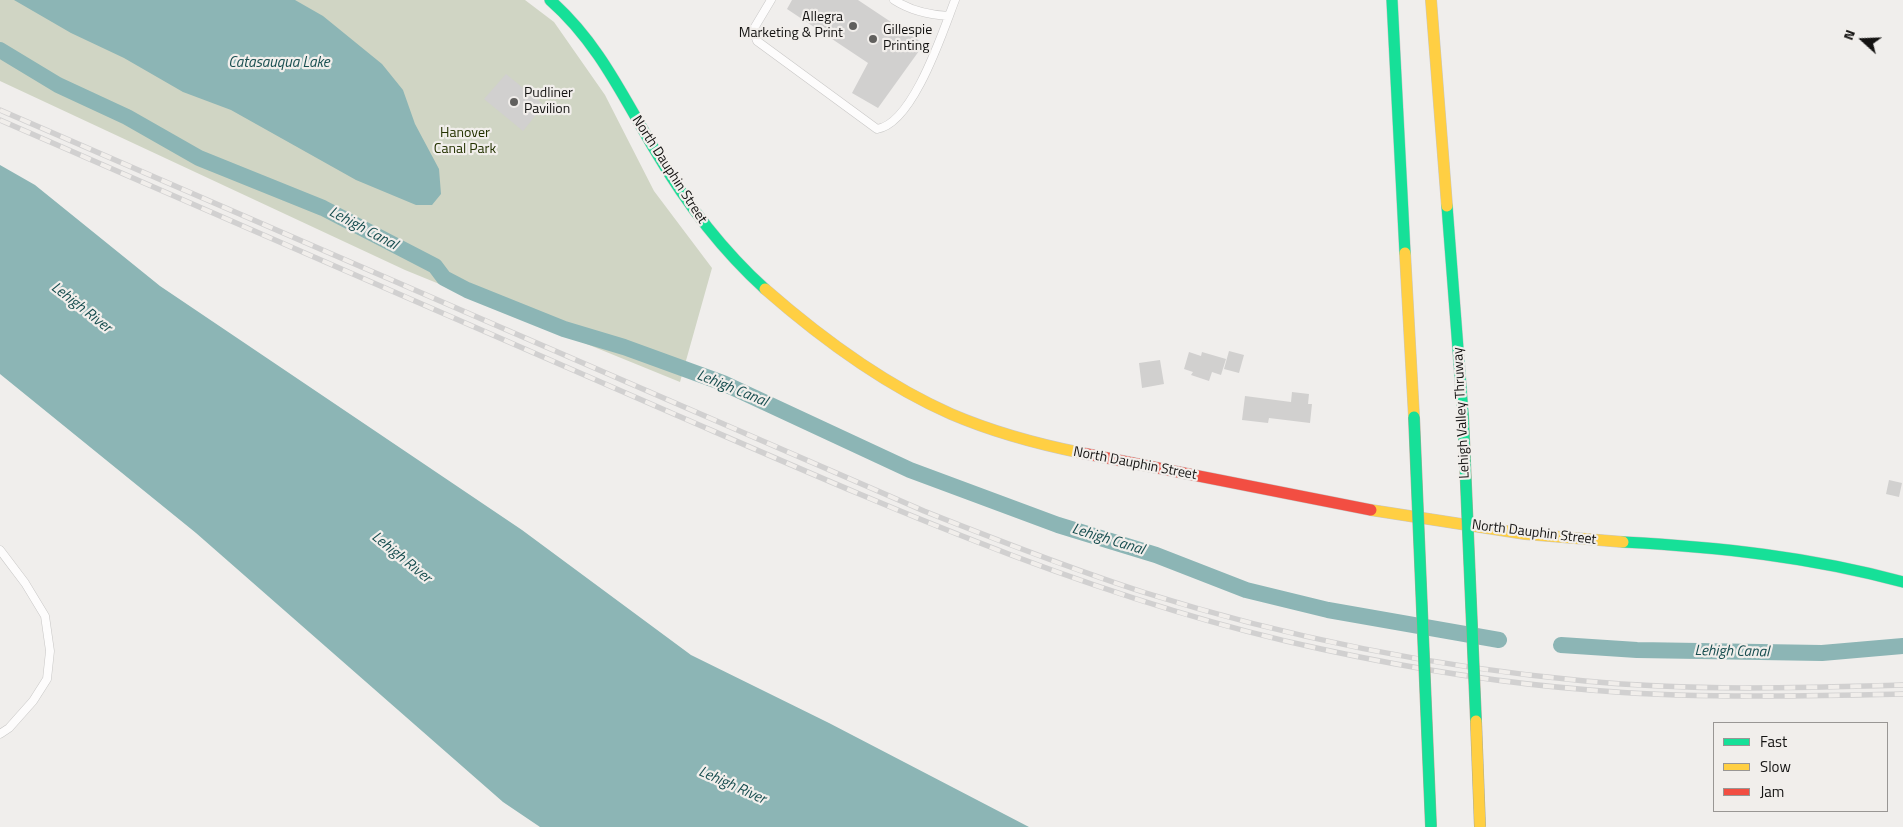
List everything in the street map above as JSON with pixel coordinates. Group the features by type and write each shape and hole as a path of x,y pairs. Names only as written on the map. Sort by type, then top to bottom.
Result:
{"main road":[{"name":"North Dauphin Street","path":"550,0 570,18 594,47 684,198 704,225 748,274 783,306 842,351 915,396 950,413 986,427 1060,449 1377,512 1525,534 1580,540 1717,548 1801,559 1903,582"},
{"path":"1392,0 1414,417 1431,827"},
{"name":"Lehigh Valley Thruway","path":"1431,0 1463,414 1480,827"}],"lane":[{"path":"771,0 753,30 756,41 876,129 884,128 895,119 915,92 927,71 955,0"},
{"path":"894,0 905,7 917,11 949,16"},
{"path":"0,550 25,583 45,616 50,651 47,679 33,701 9,728 0,734"}],"green space":[{"name":"Hanover Canal Park","path":"0,0 525,0 554,22 605,95 654,191 712,268 680,382 405,270 0,81"}],"water":[{"name":"Catasauqua Lake","path":"14,0 295,0 323,16 382,64 403,90 415,124 439,169 441,194 432,205 416,205 356,180 231,110 183,92 124,58 71,33"},
{"name":"Lehigh River","path":"0,165 35,185 160,286 522,530 691,655 829,723 1029,827 540,827 503,802 196,533 0,374"}],"building":[{"path":"792,0 858,0 924,44 878,108 852,93 868,63 787,9"},
{"name":"Pudliner Pavilion","path":"506,74 544,105 523,131 484,99"},
{"path":"1229,351 1244,355 1239,373 1224,369"},
{"path":"1189,352 1201,356 1202,352 1226,359 1221,375 1212,372 1209,381 1191,375 1193,372 1184,369"},
{"path":"1160,360 1164,384 1142,388 1139,363"},
{"path":"1292,392 1309,394 1308,404 1312,404 1310,423 1269,418 1268,423 1242,420 1245,396 1291,402"},
{"path":"1889,480 1902,483 1899,497 1886,494"}],"waterway":[{"name":"Lehigh Canal","path":"0,50 58,85 127,117 199,158 323,208 435,266 444,278 467,290 564,329 624,347 723,383 910,470 1058,525 1156,555 1246,590 1328,610 1499,640"},
{"name":"Lehigh Canal","path":"1561,645 1637,650 1822,653 1903,646"}],"railway":[{"path":"0,110 924,511 1062,564 1146,593 1254,624 1364,649 1474,668 1530,675 1664,686 1784,688 1903,685"},
{"path":"0,120 907,514 988,546 1152,604 1236,628 1321,649 1421,668 1522,683 1668,695 1903,694"}],"traffic: fast":[{"path":"550,0 583,34 596,52 667,171 705,225 765,289"},
{"path":"1392,0 1405,253"},
{"path":"1447,206 1463,414"},
{"path":"1463,414 1476,721"},
{"path":"1414,417 1431,827"},
{"path":"1623,542 1764,554 1834,566 1903,582"}],"traffic: slow":[{"path":"1431,0 1447,206"},
{"path":"1405,253 1414,417"},
{"path":"765,289 808,325 854,359 901,389 926,402 951,414 999,432 1082,453"},
{"path":"1371,510 1525,534 1623,542"},
{"path":"1476,721 1480,827"}],"traffic: jam":[{"path":"1082,453 1371,510"}],"place":[{"name":"Allegra Marketing & Print","path":"853,26"},
{"name":"Gillespie Printing","path":"873,39"},
{"name":"Pudliner Pavilion","path":"514,102"}]}
